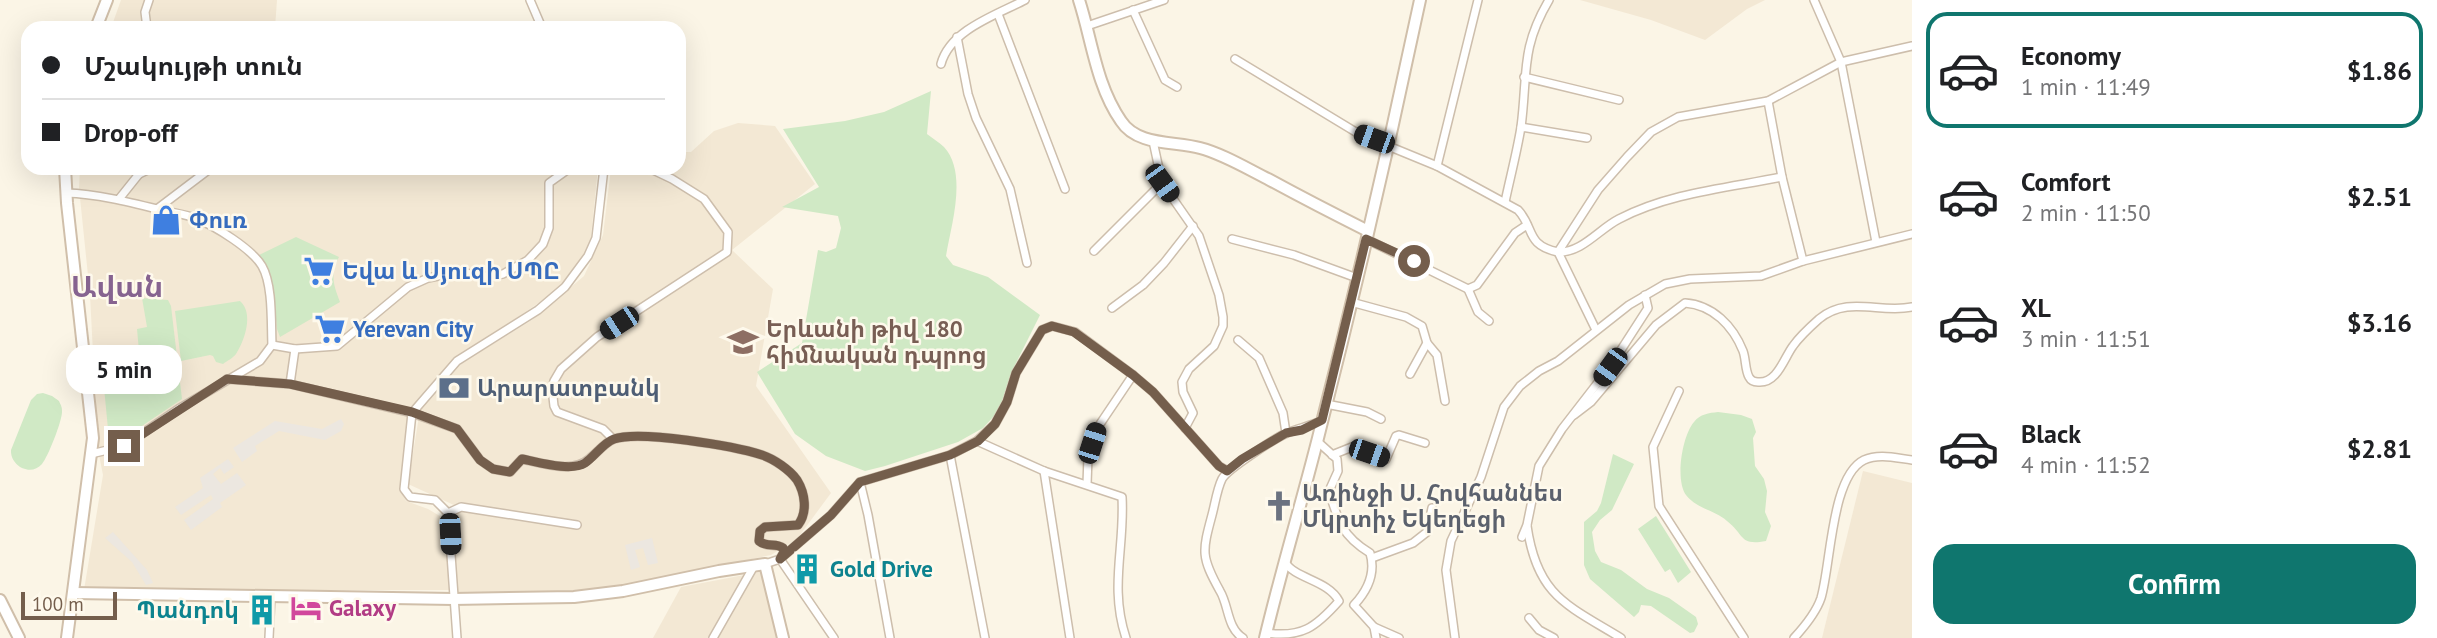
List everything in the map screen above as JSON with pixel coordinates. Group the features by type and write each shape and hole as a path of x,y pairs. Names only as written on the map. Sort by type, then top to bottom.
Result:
{"street":[{"path":"99,21 107,0"},
{"path":"146,21 145,12 149,0"},
{"path":"530,0 539,21"},
{"path":"941,64 944,54 957,37 1025,0"},
{"path":"1079,0 1100,78 1121,123 1132,132 1153,141 1202,148 1242,166 1468,289 1478,313 1489,321"},
{"path":"1087,26 1164,0"},
{"path":"1284,559 1289,568 1312,578 1335,594 1339,601 1320,621 1303,632 1266,635 1284,559 1317,441 1357,278 1420,0"},
{"path":"1437,166 1478,0"},
{"path":"1505,202 1521,127 1527,52 1536,23 1549,0"},
{"path":"1814,0 1841,62 1876,242"},
{"path":"1133,10 1165,80 1177,87"},
{"path":"998,14 1065,189"},
{"path":"957,37 975,118 1010,189 1027,263"},
{"path":"1558,252 1598,190 1651,132 1678,117 1768,101 1841,62 1912,46"},
{"path":"1235,59 1359,134 1389,144 1437,166 1518,209 1536,242 1546,249 1558,252 1573,251 1617,219 1665,199 1782,177"},
{"path":"1524,77 1619,100"},
{"path":"1768,101 1782,177 1803,261"},
{"path":"1521,127 1587,138"},
{"path":"1153,141 1162,183 1199,236 1219,295 1223,326 1214,346 1184,376 1183,391 1193,413 1185,428"},
{"path":"65,175 92,429 67,638"},
{"path":"118,200 134,175"},
{"path":"157,209 202,175"},
{"path":"272,345 295,349 337,346 408,287 428,278 458,272 490,277 503,274 528,260 543,244 549,228 549,183 560,175"},
{"path":"457,638 448,513 435,500 410,497 404,489 412,412 457,361 538,310 565,287 588,256 596,238 603,175"},
{"path":"613,439 603,429 557,411 552,388 557,374 597,337 727,252 728,232 704,199 664,175"},
{"path":"1094,251 1162,183"},
{"path":"66,193 91,194 196,218 216,228 249,252 259,262 267,282 272,345 260,360 124,446 91,454"},
{"path":"1468,289 1477,285 1515,233 1527,225"},
{"path":"1112,308 1143,285 1193,226"},
{"path":"1455,638 1446,570 1451,541 1481,477 1504,407 1520,386 1645,295 1665,284 1690,279 1761,276 1803,261 1912,234"},
{"path":"1232,239 1294,255 1357,278"},
{"path":"1558,252 1596,330"},
{"path":"1522,537 1539,466 1562,429 1610,367 1648,308 1645,295"},
{"path":"1351,302 1406,317 1422,326 1427,343 1437,355 1445,401"},
{"path":"1574,415 1591,402 1656,325 1685,303 1704,306 1714,312 1733,333 1744,354 1749,377 1753,381 1765,382 1776,373 1799,338 1829,312 1849,305 1890,309 1912,307"},
{"path":"74,593 453,599 591,596 760,565 780,559 831,515 860,482 950,455 978,441 995,424 1007,402 1016,373 1042,330 1052,326 1074,332 1133,375 1153,392 1219,466 1227,471"},
{"path":"1238,340 1259,358 1283,413 1286,433"},
{"path":"1410,374 1427,343"},
{"path":"290,384 295,349"},
{"path":"1087,484 1087,457 1096,430 1133,375"},
{"path":"227,379 290,384 412,412 457,429 480,460 493,469 510,472 522,459 574,468 584,464 613,439 645,435 765,456 792,473 805,500 802,521 793,527 765,527 760,531 759,541 765,546 783,548 780,559"},
{"path":"1679,391 1653,447 1659,506 1744,638"},
{"path":"1326,404 1367,412 1381,419"},
{"path":"1243,638 1233,628 1223,595 1204,558 1204,545 1222,479 1227,471 1242,459 1286,433 1302,430 1322,420"},
{"path":"1332,454 1352,447 1386,458 1396,436 1399,435 1425,443"},
{"path":"978,441 1044,471 1122,497 1117,591 1120,619 1126,638"},
{"path":"1317,441 1337,459 1338,471 1329,491 1343,530 1354,543 1370,552 1374,565 1364,594 1354,605 1374,627 1399,638"},
{"path":"950,455 985,638"},
{"path":"1794,638 1807,624 1821,600 1833,527 1846,477 1862,461 1882,456 1912,460"},
{"path":"1044,471 1070,638"},
{"path":"860,482 890,638"},
{"path":"448,513 461,507 576,525"},
{"path":"1372,558 1413,543 1427,532 1432,508"},
{"path":"1527,525 1535,565 1545,581 1572,610 1621,638"},
{"path":"780,559 834,638"},
{"path":"713,638 760,565"},
{"path":"760,565 783,638"},
{"path":"269,638 271,596"},
{"path":"0,600 19,638"},
{"path":"1529,618 1539,630 1554,638"},
{"path":"1374,627 1375,638"}],"shaded area":[{"path":"121,0 277,0 276,21 114,21"},
{"path":"1580,0 1765,0 1747,9 1705,40 1651,20"},
{"path":"738,123 775,126 815,184 732,250 773,289 756,386 831,493 797,539 771,555 591,592 456,592 456,506 408,484 420,410 462,363 532,320 584,276 603,235 610,175 686,175 686,152 691,152 714,131"},
{"path":"80,175 597,175 590,246 571,273 556,291 452,362 408,415 400,490 406,501 445,519 450,590 84,590 103,475 98,450 90,295"},
{"path":"341,419 344,424 341,431 325,440 279,431 255,446 257,451 242,462 233,448 275,421 322,429"},
{"path":"228,459 234,467 224,474 220,468 213,474 221,484 237,473 246,485 220,503 222,507 191,530 184,520 213,499 211,495 181,515 175,507 203,488 200,478"},
{"path":"1863,471 1912,483 1912,638 1822,638"},
{"path":"113,532 147,570 153,583 146,585 132,562 105,538"},
{"path":"652,538 658,563 648,565 643,548 635,550 640,567 631,570 625,545"},
{"path":"765,571 780,638 653,638 681,587"}],"green space":[{"path":"931,91 927,134 944,147 955,171 956,200 946,256 953,265 988,277 1040,315 1011,373 1002,401 983,428 958,442 865,471 826,456 795,434 757,372 802,343 818,250 826,252 836,248 841,228 838,216 782,207 819,187 783,129 845,121 884,112"},
{"path":"296,237 339,257 334,269 334,279 340,302 280,337 273,288 259,255"},
{"path":"142,298 168,300 171,306 182,399 118,440 112,438 113,431 108,429 103,377 141,373 137,329 147,327"},
{"path":"240,301 247,312 247,327 235,355 223,364 216,362 210,355 181,361 175,311"},
{"path":"43,393 59,401 62,408 61,417 45,460 37,468 27,470 17,465 11,450 31,400 37,394"},
{"path":"1718,412 1752,419 1756,432 1753,438 1755,466 1764,479 1767,491 1765,512 1771,526 1766,541 1747,541 1722,517 1690,500 1683,488 1681,458 1686,437 1699,417"},
{"path":"1613,454 1634,464 1612,510 1600,520 1592,532 1595,551 1601,562 1621,570 1647,589 1669,598 1696,617 1698,624 1694,632 1690,633 1651,606 1641,605 1634,617 1590,579 1584,565 1584,522 1597,511 1601,503"},
{"path":"1656,516 1691,572 1678,583 1670,569 1665,572 1638,529"}],"place":[{"name":"Փուռ","path":"166,220"},
{"name":"Եվա և Սյուզի ՍՊԸ","path":"319,271"},
{"name":"Yerevan City","path":"330,329"},
{"name":"Երևանի թիվ 180 հիմնական դպրոց","path":"743,342"},
{"name":"Արարատբանկ","path":"454,388"},
{"name":"Առինջի Ս. Հովհաննես Մկրտիչ Եկեղեցի","path":"1279,506"},
{"name":"Gold Drive","path":"807,569"},
{"name":"Galaxy","path":"306,608"},
{"name":"Պանդոկ","path":"262,610"}],"district":[{"name":"Ավան","path":"117,287"}],"route":[{"path":"124,446 227,379 290,384 412,412 457,429 480,460 493,469 510,472 522,459 574,468 584,464 613,439 645,435 709,445 765,456 792,473 805,500 802,521 793,527 765,527 760,531 759,538 765,546 783,548 780,559 831,515 860,482 950,455 978,441 995,424 1007,402 1016,373 1042,330 1052,326 1074,332 1133,375 1153,392 1219,466 1227,471 1286,433 1302,430 1322,420 1366,239 1414,261"}]}
